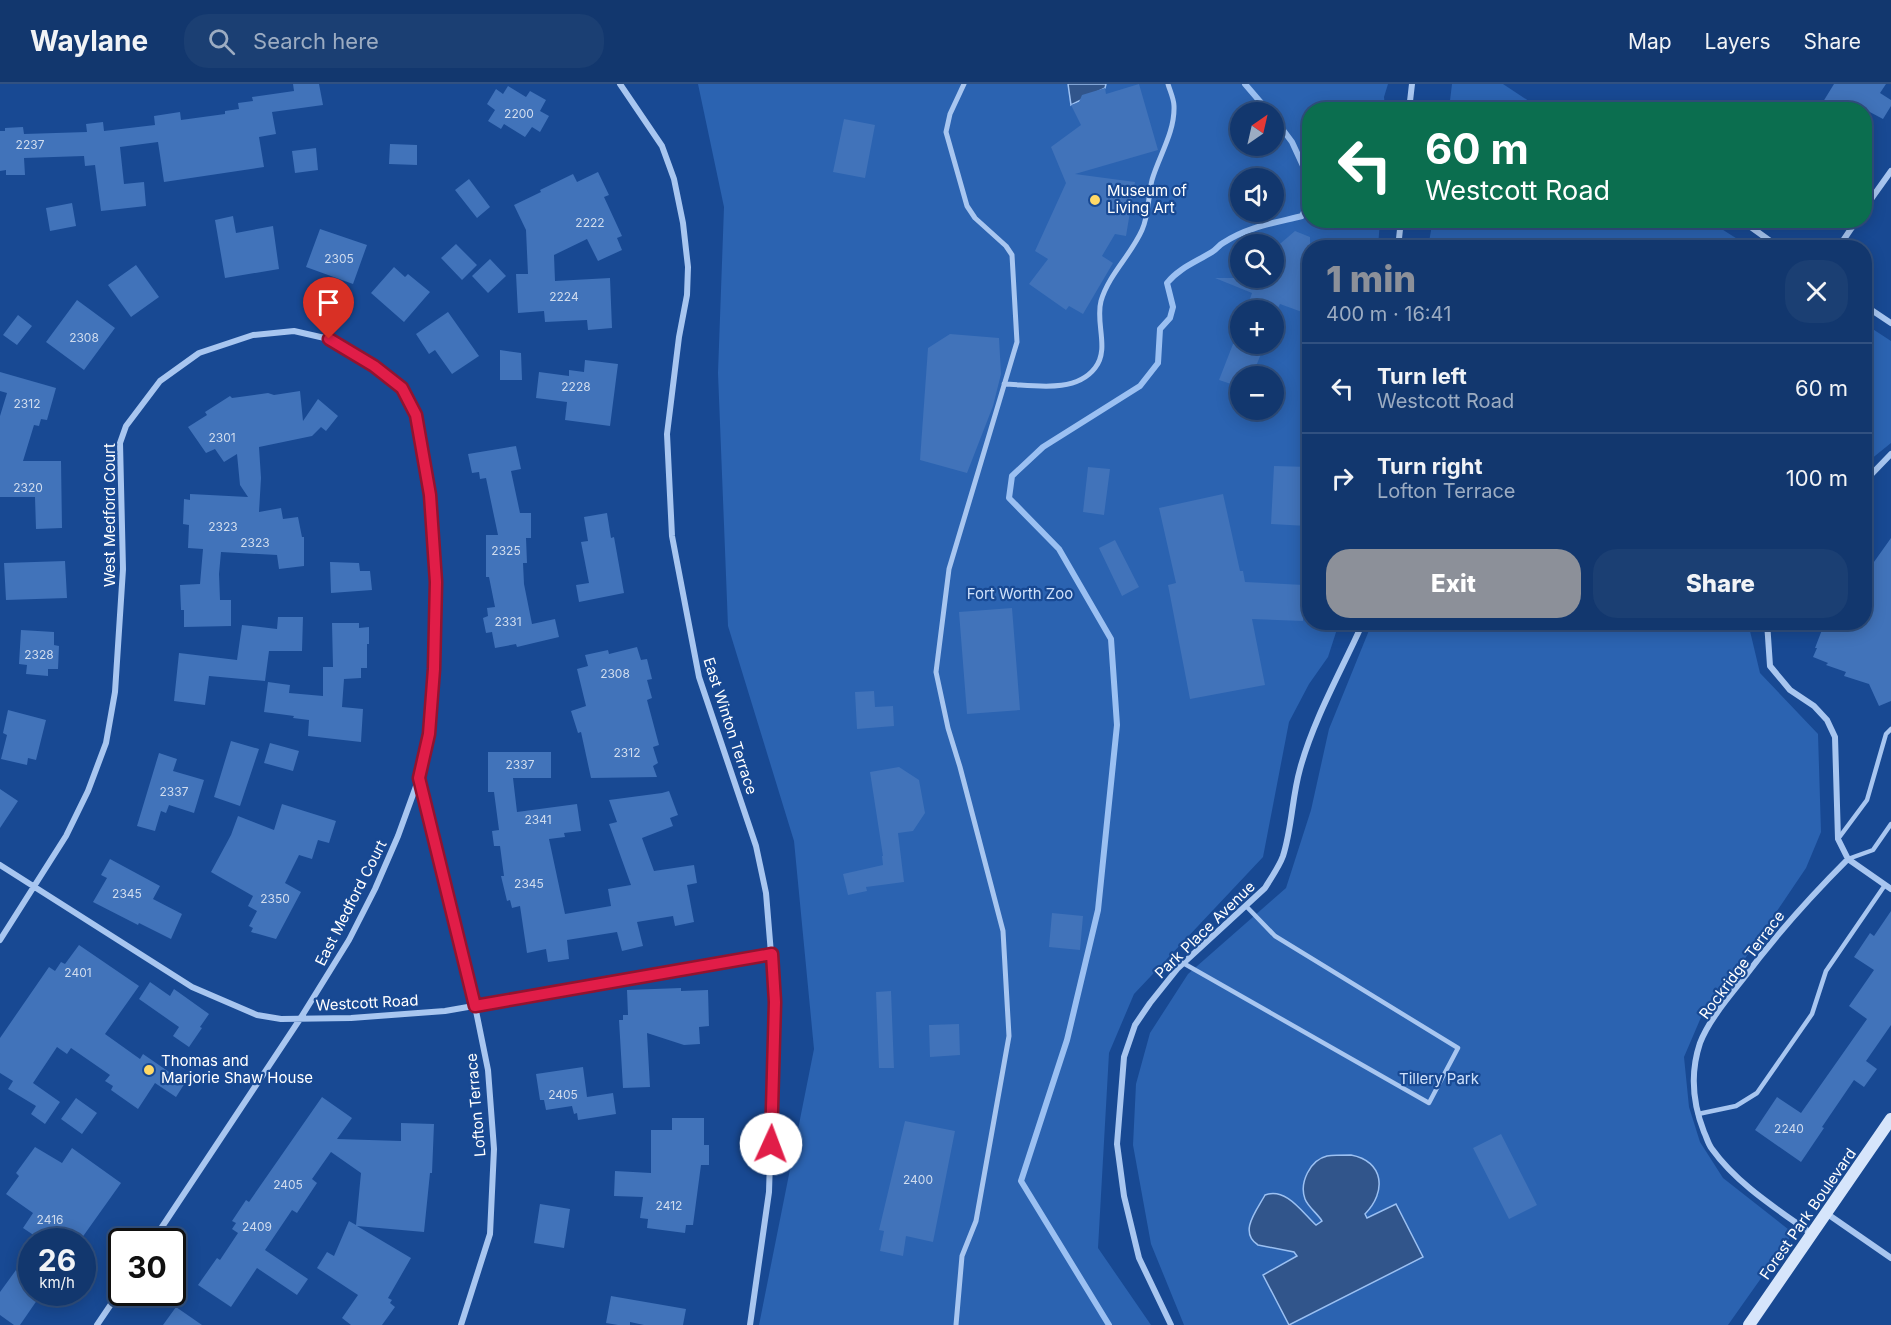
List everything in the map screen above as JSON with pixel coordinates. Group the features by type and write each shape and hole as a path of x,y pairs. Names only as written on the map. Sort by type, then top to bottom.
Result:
{"main road":[{"name":"Forest Park Boulevard","path":"1749,1325 1891,1119"}],"street":[{"name":"East Winton Terrace","path":"620,84 662,146 674,179 683,223 688,267 687,295 679,337 667,434 672,536 699,678 756,846 766,893 775,1002 769,1192 750,1325"},
{"path":"956,1325 962,1256 976,1221 1009,1036 1003,931 948,728 936,672 949,569 1017,342 1012,255 1006,246 975,218 968,206 946,132 950,114 964,84"},
{"path":"1004,384 1065,386 1081,381 1095,369 1101,357 1101,303 1112,278 1143,229 1152,180 1171,130 1174,104 1168,84"},
{"path":"1410,102 1412,84"},
{"path":"1872,198 1891,171"},
{"path":"1752,228 1769,240"},
{"path":"1872,310 1891,323"},
{"name":"West Medford Court","path":"0,940 66,836 88,791 106,743 115,692 122,591 120,443 126,426 160,381 199,353 253,335 294,331 329,339 374,366 402,388 416,415 430,495 436,582 434,669 429,734 419,778"},
{"path":"1872,474 1891,454"},
{"name":"Park Place Avenue","path":"1171,1325 1139,1258 1124,1196 1117,1144 1124,1057 1136,1025 1150,1003 1183,963 1265,888 1283,856 1299,770 1313,730 1358,630"},
{"path":"1768,630 1770,666 1790,690 1814,706 1827,720 1835,737 1838,839 1848,859 1888,887"},
{"name":"Lofton Terrace","path":"419,778 475,1006 488,1070 494,1160 490,1234 461,1325"},
{"name":"East Medford Court","path":"161,1228 300,1019 349,940 398,836 419,778"},
{"name":"Rockridge Terrace","path":"1812,1234 1750,1189 1710,1147 1697,1114 1694,1080 1696,1058 1700,1043 1710,1024 1730,995 1813,894 1848,859"},
{"name":"Westcott Road","path":"0,865 192,987 257,1015 281,1019 351,1018 445,1011 772,954"},
{"path":"1826,1213 1891,1258"},
{"path":"97,1325 110,1306"}],"lane":[{"path":"1838,839 1867,800 1886,734 1891,729"},
{"path":"1848,859 1873,850 1891,824"},
{"path":"1697,1114 1736,1106 1757,1093 1812,1014 1827,971 1888,887"},
{"path":"1183,963 1429,1103 1458,1048 1275,936 1246,906"}],"green space":[{"name":"Fort Worth Zoo","path":"698,84 1388,84 1384,102 1302,102 1302,228 1379,228 1379,240 1302,240 1302,630 1337,630 1328,657 1309,684 1289,722 1263,857 1134,994 1109,1053 1098,1248 1151,1325 759,1325 814,1049 794,841 728,626 718,373 724,207"},
{"path":"1452,84 1503,84 1530,102 1450,102"},
{"path":"1432,228 1720,228 1739,240 1429,240"},
{"path":"1872,329 1891,341 1891,443 1872,458"},
{"name":"Tillery Park","path":"1369,630 1750,630 1760,673 1818,734 1821,832 1806,868 1744,960 1705,1008 1684,1057 1689,1107 1700,1142 1723,1178 1793,1233 1728,1325 1184,1325 1151,1244 1133,1145 1136,1084 1150,1033 1188,974 1286,888 1311,810 1329,729"}],"shaded area":[{"path":"1068,84 1106,84 1105,88 1071,105"},
{"path":"1351,1155 1362,1158 1370,1164 1379,1178 1377,1196 1365,1214 1367,1218 1396,1204 1423,1257 1289,1325 1263,1275 1297,1256 1294,1252 1258,1245 1252,1240 1250,1234 1251,1221 1265,1195 1273,1193 1280,1194 1293,1202 1316,1225 1322,1221 1305,1199 1304,1186 1307,1173 1321,1158"}],"building":[{"path":"293,84 319,84 323,105 272,112 276,134 259,137 264,167 164,182 158,142 120,147 124,184 144,182 146,206 101,211 95,165 85,166 84,156 24,158 25,175 6,175 6,170 0,171 0,131 5,131 5,128 23,127 24,134 87,132 86,124 103,122 104,131 155,125 154,116 180,112 181,120 225,114 225,111 239,109 238,103 253,101 252,97 294,91"},
{"name":"Museum of Living Art","path":"1139,84 1158,150 1075,174 1135,182 1126,236 1115,234 1102,256 1113,263 1083,314 1069,306 1066,310 1029,284 1048,259 1035,251 1066,183 1051,147 1081,125 1071,105 1079,102 1082,95 1105,88 1106,94"},
{"path":"1834,84 1886,84 1880,93 1891,100 1891,106 1883,119 1872,113 1872,102 1823,102"},
{"path":"508,86 526,97 530,91 546,100 540,111 549,116 540,132 532,127 525,137 504,124 501,129 488,121 495,110 487,104 496,89 503,94"},
{"path":"844,119 875,125 865,178 833,172"},
{"path":"390,144 417,145 417,165 389,164"},
{"path":"316,148 318,170 295,173 292,151"},
{"path":"598,172 609,195 604,197 622,236 617,238 622,250 598,261 587,239 554,255 555,281 610,278 612,328 588,330 587,320 545,322 544,311 518,313 516,274 528,274 526,230 514,205 573,174 577,182"},
{"path":"469,179 490,207 477,218 455,190"},
{"path":"72,203 76,226 50,231 46,208"},
{"path":"233,216 236,233 273,226 279,269 225,278 215,220"},
{"path":"320,229 367,245 353,284 306,267"},
{"path":"1295,231 1310,237 1310,240 1302,240 1302,312 1284,305 1284,300 1250,300 1252,293 1240,288 1284,288 1284,240"},
{"path":"456,244 477,265 462,280 441,258"},
{"path":"490,259 506,276 488,293 472,276"},
{"path":"136,265 159,297 131,317 108,285"},
{"path":"394,267 405,277 408,274 430,292 404,322 371,293"},
{"path":"1215,278 1230,278 1230,284"},
{"path":"77,300 115,328 84,370 46,342"},
{"path":"448,312 479,356 452,374 435,350 429,354 416,334"},
{"path":"18,315 32,326 17,345 3,335"},
{"path":"950,334 999,338 1001,374 993,406 967,473 920,460 928,348"},
{"path":"500,350 521,353 522,380 500,380"},
{"path":"1230,352 1230,354 1261,354 1256,366 1230,366 1230,384 1219,380"},
{"path":"585,360 618,364 610,426 565,420 567,402 536,398 539,372 569,376 569,370 584,372"},
{"path":"0,372 56,388 47,420 41,419 39,426 34,425 23,461 61,461 62,528 36,529 35,497 0,497 0,416 7,393 0,391"},
{"path":"300,391 303,421 318,399 338,416 326,431 321,427 312,436 259,447 261,478 259,512 281,508 283,519 298,517 302,537 304,537 304,566 279,569 277,555 221,552 220,600 231,600 231,626 184,627 180,585 200,584 203,549 188,548 189,525 183,524 184,499 190,500 190,494 248,497 240,485 237,454 224,462 215,449 206,453 188,427 207,415 205,412 230,396 232,398 268,393 274,395"},
{"path":"516,446 521,469 511,471 520,513 531,513 531,538 526,538 527,563 523,563 524,584 532,624 555,619 559,637 517,647 516,644 495,648 492,632 486,633 483,618 488,616 487,608 495,607 489,577 486,577 486,535 498,535 486,478 480,479 479,472 472,473 468,454"},
{"path":"1274,466 1302,467 1302,526 1271,524"},
{"path":"1088,467 1110,469 1104,515 1083,512"},
{"path":"1223,494 1240,571 1243,571 1245,582 1302,585 1302,621 1252,619 1265,685 1190,699 1168,585 1176,583 1159,508"},
{"path":"607,513 611,538 614,537 624,593 579,602 576,585 589,583 581,542 588,541 584,517"},
{"path":"1891,538 1891,701 1879,706 1869,684 1844,676 1846,672 1826,665 1828,663 1813,657 1822,630 1872,630 1872,565"},
{"path":"1115,540 1139,587 1122,596 1099,548"},
{"path":"65,561 67,598 6,600 4,563"},
{"path":"330,562 359,563 360,571 370,571 372,590 331,593"},
{"path":"1012,608 1020,710 967,714 959,612"},
{"path":"278,617 303,617 302,651 269,651 265,681 209,676 205,705 174,701 179,653 237,660 242,625 277,629"},
{"path":"332,623 359,623 359,628 369,627 367,668 361,668 361,678 344,679 342,707 363,709 361,742 308,736 309,720 264,712 268,682 290,685 289,693 323,696 323,667 333,667"},
{"path":"21,630 54,632 54,645 59,646 58,669 48,669 48,676 26,674 27,665 19,664"},
{"path":"637,647 641,660 647,659 652,679 647,680 652,698 647,700 659,745 653,747 658,763 653,766 657,777 591,778 581,732 578,733 571,711 586,706 577,669 588,666 585,655 608,650 609,654"},
{"path":"874,691 875,707 893,706 894,726 857,729 855,692"},
{"path":"8,710 46,720 36,760 28,758 27,765 1,759 7,735 3,733"},
{"path":"231,741 259,749 240,806 214,797"},
{"path":"270,743 299,751 293,771 264,763"},
{"path":"488,752 551,752 551,778 513,778 517,812 577,804 581,831 564,833 565,837 549,839 565,914 611,906 608,889 631,885 609,824 617,822 609,800 669,791 678,815 670,818 673,826 642,838 654,871 694,865 697,883 687,885 694,922 675,926 673,916 637,922 643,946 622,951 617,932 567,940 569,959 548,962 546,949 527,953 520,906 512,908 510,900 507,901 501,876 504,876 500,846 494,846 492,831 499,830 494,792 488,792"},
{"path":"159,753 177,759 173,771 204,780 194,813 169,805 166,813 161,811 155,831 137,826"},
{"path":"899,767 919,780 925,813 913,831 898,833 904,882 866,887 867,891 848,895 843,874 883,865 870,772"},
{"path":"0,789 18,801 0,828"},
{"path":"282,804 336,821 329,843 318,840 312,859 299,855 285,883 301,892 276,939 251,932 253,928 249,926 257,911 248,906 253,896 211,872 231,835 238,816 274,830"},
{"path":"110,859 160,886 153,899 182,914 171,939 93,902 107,878 101,875"},
{"path":"1891,911 1891,1025 1866,1061 1877,1069 1864,1087 1854,1080 1801,1162 1755,1130 1777,1097 1801,1113 1867,1019 1849,1006 1874,970 1854,957 1870,933 1874,936"},
{"path":"1052,913 1083,916 1080,950 1049,947"},
{"path":"79,945 139,986 105,1034 140,1059 143,1054 185,1083 176,1097 155,1083 138,1109 111,1090 113,1086 105,1081 110,1075 71,1048 67,1054 57,1047 33,1083 60,1102 45,1124 31,1114 36,1106 8,1089 13,1081 0,1073 0,1038 49,967 55,971 61,962 65,964"},
{"path":"150,982 170,996 174,989 209,1014 189,1047 173,1036 179,1027 139,999"},
{"path":"681,988 681,991 708,990 709,1026 699,1027 700,1044 684,1045 647,1033 650,1087 623,1088 619,1020 623,1020 623,1015 628,1015 627,990"},
{"path":"891,991 894,1068 879,1068 876,992"},
{"path":"959,1024 960,1055 930,1057 929,1025"},
{"path":"583,1067 587,1097 613,1093 616,1114 578,1120 577,1113 574,1114 572,1106 546,1110 544,1100 540,1100 536,1074"},
{"path":"322,1097 352,1118 337,1139 401,1141 401,1123 434,1124 432,1173 430,1173 424,1232 357,1226 411,1258 388,1298 392,1300 390,1303 395,1307 382,1325 351,1325 342,1318 358,1295 317,1268 327,1252 334,1256 349,1221 356,1225 361,1173 331,1152 312,1179 317,1183 297,1213 292,1210 265,1250 308,1279 297,1295 257,1268 231,1307 198,1285 217,1258 220,1260 238,1233 232,1229 236,1223 232,1221 246,1200 249,1202"},
{"path":"76,1098 97,1113 82,1134 61,1119"},
{"path":"672,1118 704,1118 704,1145 709,1145 709,1165 701,1165 693,1225 686,1225 685,1233 647,1228 648,1219 640,1218 643,1197 614,1196 615,1171 651,1173 651,1130 672,1130"},
{"path":"905,1121 955,1131 933,1242 906,1236 903,1256 880,1251 884,1231 879,1230"},
{"path":"1501,1134 1537,1205 1509,1219 1473,1148"},
{"path":"35,1147 62,1163 72,1148 121,1183 89,1228 23,1228 33,1213 6,1194 19,1176 16,1173"},
{"path":"540,1204 570,1209 564,1248 534,1243"},
{"path":"16,1270 18,1271 18,1306 33,1306 20,1325 14,1325 0,1315 0,1292"},
{"path":"611,1296 686,1309 683,1325 606,1323"},
{"path":"176,1307 202,1325 163,1325"}],"waterway":[{"path":"1245,84 1260,102"},
{"path":"1284,131 1292,142 1302,164"},
{"path":"1109,1325 1021,1181 1067,1040 1098,910 1117,725 1111,639 1059,549 1009,498 1012,476 1043,447 1140,386 1158,363 1160,329 1170,318 1173,307 1167,283 1182,269 1242,233 1302,216"}],"place":[{"name":"Museum of Living Art","path":"1095,200"},
{"name":"Thomas and Marjorie Shaw House","path":"149,1070"}],"route":[{"path":"329,339 374,366 402,388 416,415 430,495 436,582 434,669 429,734 419,778 475,1006 772,954 775,1002 771,1144"}]}
